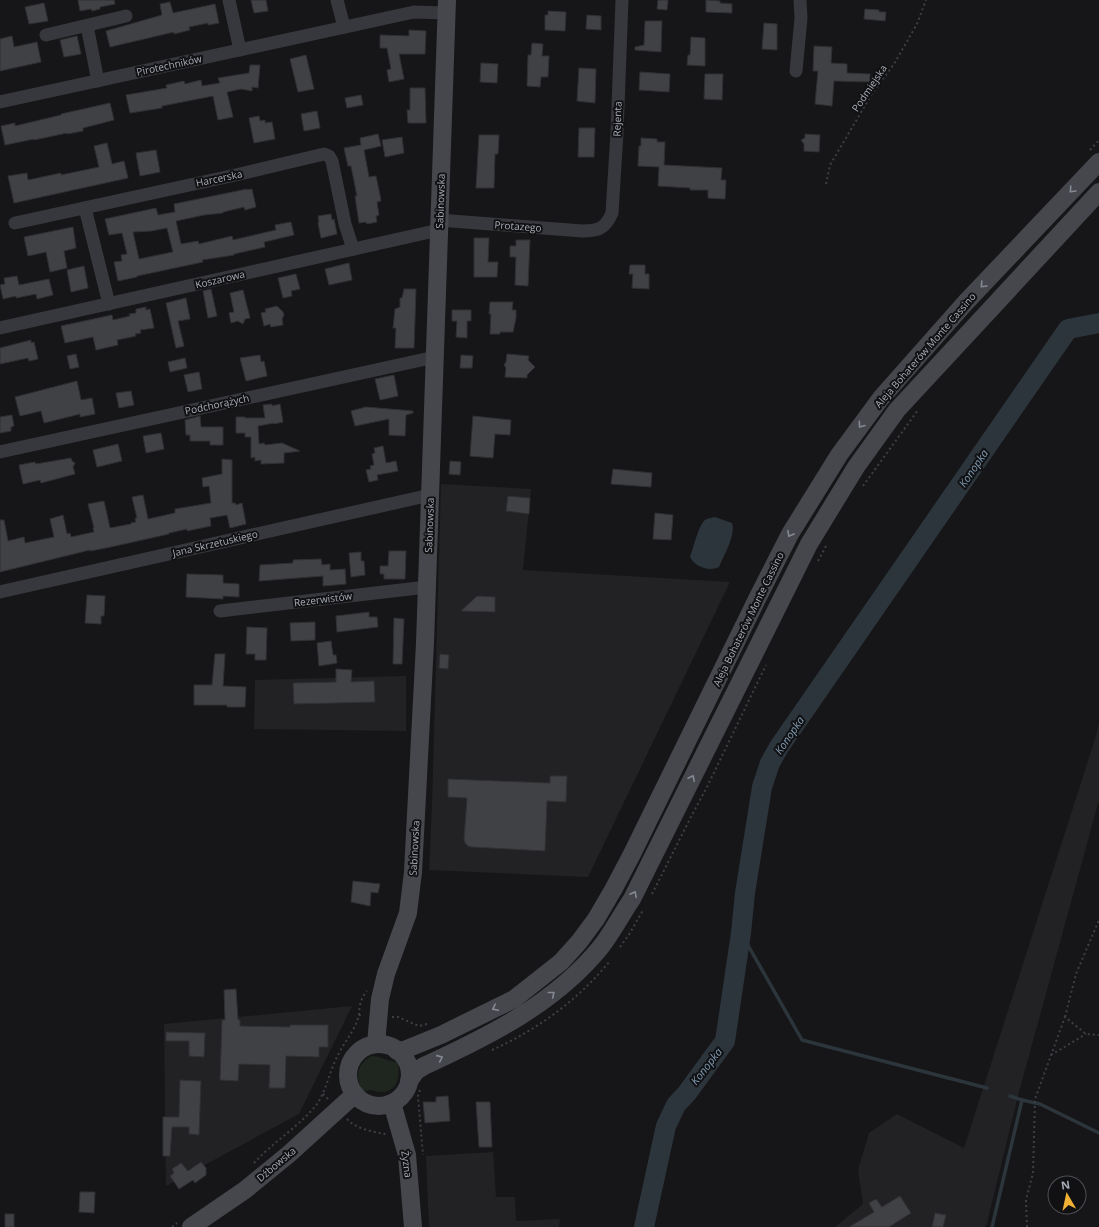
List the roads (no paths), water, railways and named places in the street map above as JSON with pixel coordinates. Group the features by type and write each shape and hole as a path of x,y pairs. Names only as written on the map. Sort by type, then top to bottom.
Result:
{"main road":[{"name":"Sabinowska","path":"376,1044 380,999 386,974 408,913 413,857 427,587 447,7"},
{"name":"Aleja Bohaterów Monte Cassino","path":"398,1051 441,1035 514,999 561,962 579,942 596,919 610,896 790,534 838,455 882,398 956,314 1099,162"},
{"name":"Aleja Bohaterów Monte Cassino","path":"416,1084 416,1071 492,1034 524,1015 575,976 601,947 632,899 810,544 856,467 897,410 1099,192"},
{"path":"376,1044 391,1047 398,1051 408,1064 409,1072 416,1084 406,1090 392,1103 382,1106 372,1105 362,1101 354,1094 350,1086 348,1077 352,1059 362,1049 376,1044"},
{"name":"Dźbowska","path":"185,1225 245,1190 289,1154 354,1094"},
{"name":"Żyzna","path":"392,1103 407,1155 413,1227"}],"street":[{"path":"229,0 240,50"},
{"path":"337,0 344,27"},
{"name":"Rejenta","path":"596,231 609,221 612,213 617,133 622,0"},
{"path":"796,71 801,18 800,0"},
{"name":"Pirotechników","path":"0,102 414,12 447,7"},
{"path":"46,35 126,16"},
{"path":"87,26 98,81"},
{"name":"Harcerska","path":"15,223 240,174 324,154 329,156 332,161 345,224 352,249"},
{"path":"85,208 109,304"},
{"name":"Protazego","path":"439,225 596,231"},
{"name":"Koszarowa","path":"0,328 352,249 439,225"},
{"name":"Podchorążych","path":"0,452 435,357"},
{"name":"Jana Skrzetuskiego","path":"0,592 430,495"},
{"name":"Rezerwistów","path":"220,611 427,587"}],"waterway":[{"name":"Konopka","path":"644,1227 666,1126 676,1105 687,1093 725,1041 741,933 745,893 762,787 770,763 779,747 1068,329 1099,323"},
{"path":"741,933 802,1040 987,1088"},
{"path":"992,1227 1022,1100 1010,1096"},
{"path":"1022,1100 1040,1104 1099,1133"}]}
